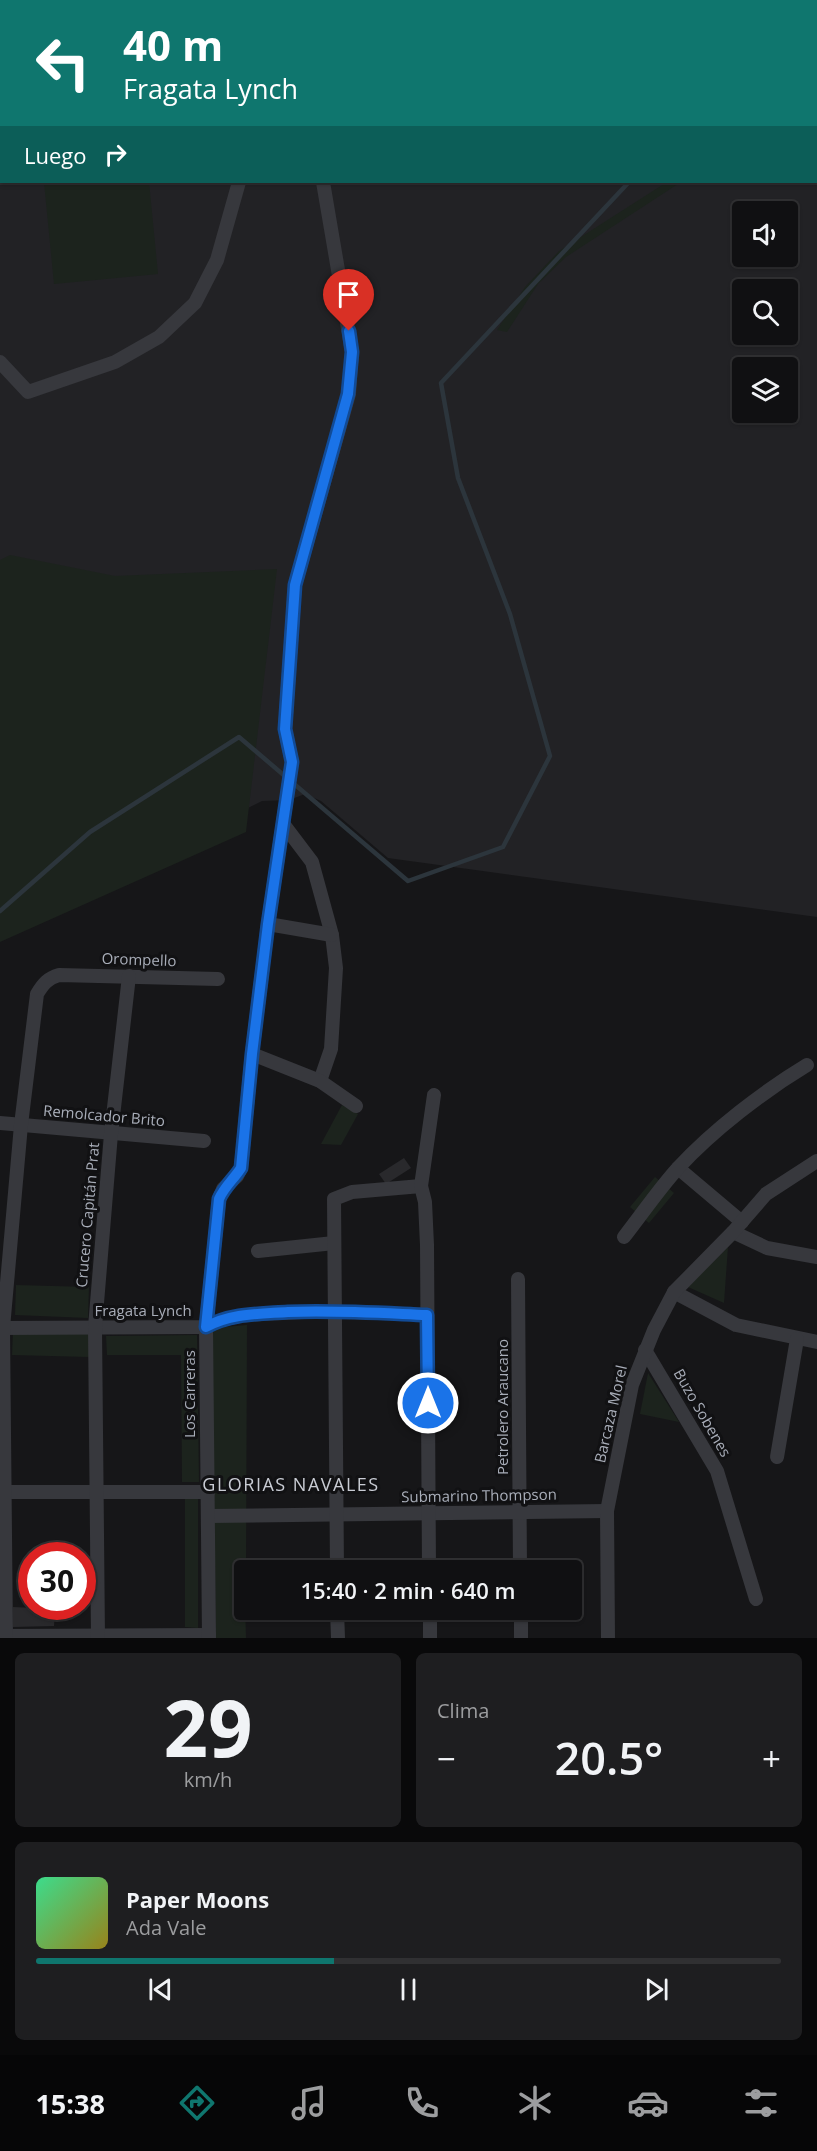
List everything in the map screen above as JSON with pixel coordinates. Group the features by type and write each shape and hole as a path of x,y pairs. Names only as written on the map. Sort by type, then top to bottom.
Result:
{"street":[{"path":"0,362 28,392 115,362 159,337 195,303 217,260 239,183"},
{"name":"Los Carreras","path":"209,1636 206,1327 219,1199 223,1189 237,1176 241,1168 268,924 292,762 285,729 297,573 348,394 352,352 323,183"},
{"path":"284,825 312,862 332,935 336,968 331,1049 320,1081"},
{"path":"268,924 332,935"},
{"name":"Orompello","path":"21,1125 37,994 51,977 59,975 218,979"},
{"name":"Crucero Capitán Prat","path":"98,1637 95,1327 111,1134 129,976"},
{"path":"252,1054 320,1081 356,1107"},
{"path":"624,1237 678,1168 772,1086 807,1065"},
{"path":"429,1560 427,1245 421,1186 434,1095"},
{"name":"Remolcador Brito","path":"0,1123 204,1141"},
{"path":"21,1125 2,1328 4,1637 209,1636"},
{"name":"Barcaza Morel","path":"608,1638 607,1511 632,1385 645,1350 674,1292 738,1227 766,1194 816,1163"},
{"path":"678,1168 738,1227 767,1248 817,1257"},
{"path":"337,1560 334,1198 352,1192 421,1186"},
{"path":"258,1251 334,1242"},
{"name":"Petrolero Araucano","path":"518,1279 520,1560"},
{"path":"674,1292 736,1325 817,1342"},
{"name":"Fragata Lynch","path":"2,1328 206,1327 220,1319 250,1314 335,1310 427,1315"},
{"path":"777,1457 796,1339"},
{"name":"Buzo Sobenes","path":"645,1350 717,1471 756,1599"},
{"path":"2,1492 208,1492"},
{"name":"Submarino Thompson","path":"208,1516 607,1511"},
{"path":"338,1620 338,1638"},
{"path":"429,1620 430,1638"},
{"path":"521,1620 521,1638"}],"shaded area":[{"path":"0,183 817,183 817,917 388,858 321,801 305,794 289,800 262,801 0,930"},
{"path":"44,183 149,183 158,274 54,284"},
{"path":"665,183 679,183 566,257 538,284 507,332 497,330 525,287 559,251"},
{"path":"10,555 115,576 277,569 246,832 0,942 0,560"},
{"path":"342,1105 358,1114 341,1145 321,1144"},
{"path":"655,1177 674,1193 649,1223 630,1207"},
{"path":"728,1247 724,1303 688,1287"},
{"path":"16,1285 89,1287 88,1318 15,1315"},
{"path":"247,1325 246,1560 234,1560 234,1620 245,1620 246,1638 216,1638 212,1338 214,1328"},
{"path":"13,1330 90,1332 89,1357 12,1355"},
{"path":"197,1335 199,1482 182,1482 181,1355 107,1355 106,1336"},
{"path":"648,1373 679,1422 640,1414"},
{"path":"185,1497 198,1497 198,1628 185,1627"}],"building":[{"path":"404,1158 411,1168 386,1184 379,1174"},
{"path":"13,1607 18,1607 18,1620 54,1620 54,1626 13,1627"}],"waterway":[{"path":"0,911 90,832 239,737 408,881 503,847 550,756 510,614 458,478 441,383 628,183"}],"district":[{"name":"GLORIAS NAVALES","path":"291,1485"}],"route":[{"path":"349,331 352,352 348,394 295,585 285,729 292,762 268,924 241,1168 237,1176 223,1189 219,1199 206,1327 220,1319 250,1314 335,1310 427,1315 428,1403"}]}
